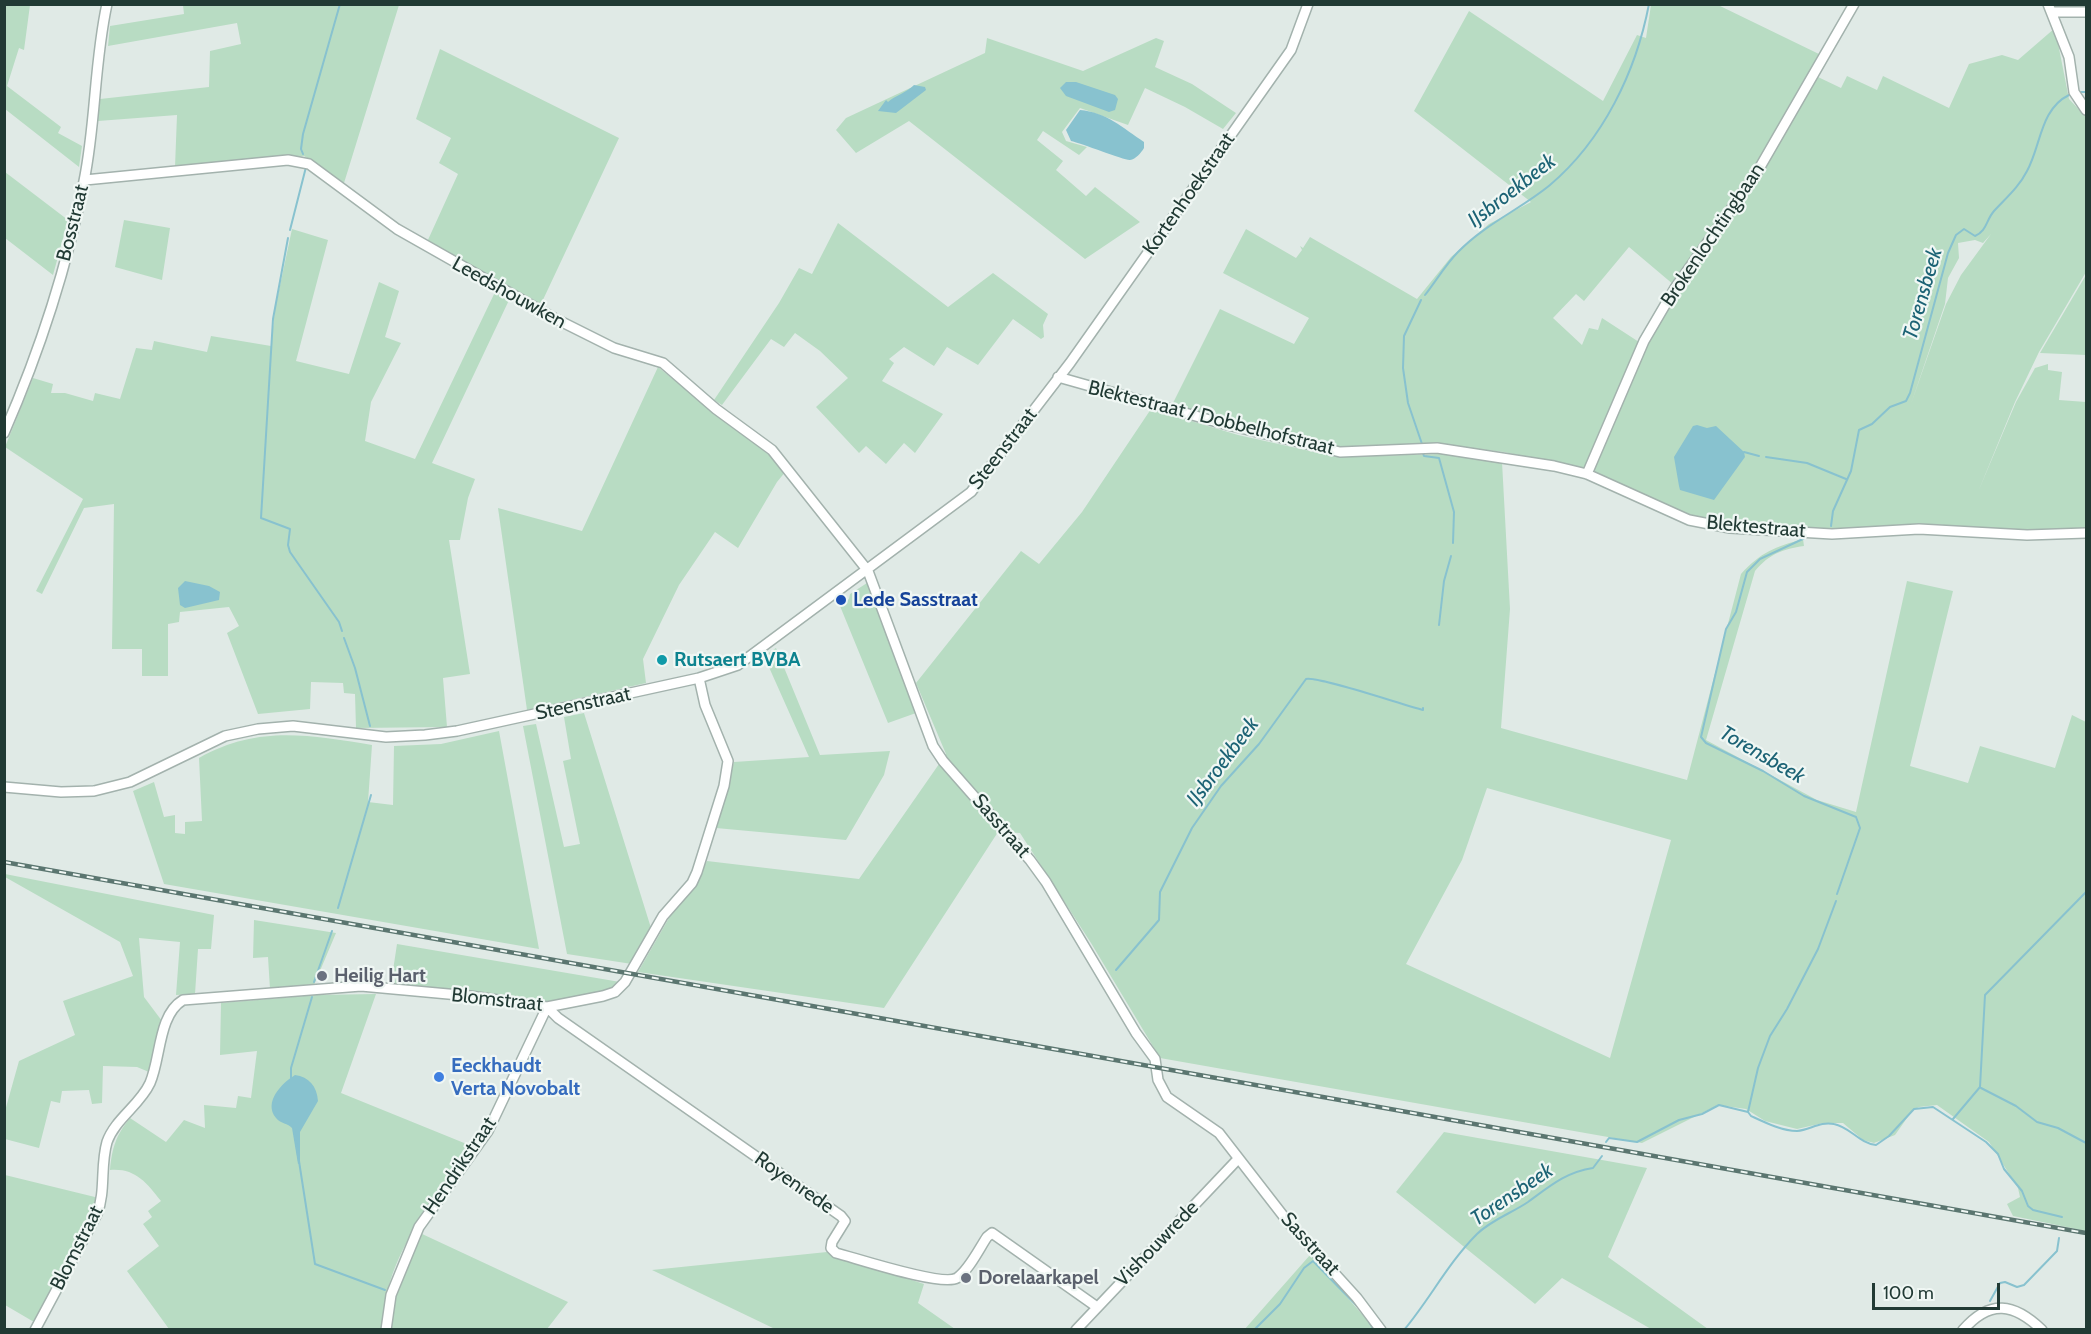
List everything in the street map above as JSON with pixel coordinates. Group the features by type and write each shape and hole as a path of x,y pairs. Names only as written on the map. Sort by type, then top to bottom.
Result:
{"street":[{"name":"Bosstraat","path":"4,433 46,326 85,180 100,38 106,4"},
{"name":"Kortenhoekstraat","path":"1058,377 1291,50 1308,4"},
{"name":"Brokenlochtingbaan","path":"1587,474 1644,341 1675,288 1756,174 1854,4"},
{"path":"2086,12 2050,8 2069,57 2074,92 2086,110"},
{"name":"Leedshouwken","path":"85,180 288,160 309,164 397,229 485,280 614,348 663,363 716,409 772,450 868,571"},
{"name":"Blektestraat / Dobbelhofstraat","path":"1058,377 1224,424 1340,452 1437,448"},
{"name":"Steenstraat","path":"4,787 61,792 94,791 130,782 225,736 258,729 293,726 386,737 457,731 699,678 738,665 868,571 971,492 1058,377"},
{"name":"Blektestraat","path":"1437,448 1506,456 1587,474 1689,520 1730,528 1832,534 1919,528 2027,536 2086,533"},
{"name":"Sasstraat","path":"868,571 933,746 943,761 1030,860 1046,882 1136,1033 1155,1059 1161,1087 1167,1097 1213,1129 1381,1329"},
{"name":"Blomstraat","path":"35,1329 97,1214 103,1197 103,1157 108,1138 149,1085 171,1010 178,1003 189,999 361,986 470,996 547,1007 609,995 621,987 636,966 663,916 692,883 724,786 729,761 705,705 699,678"},
{"name":"Royenrede","path":"547,1007 558,1018 841,1216 845,1221 832,1242 831,1248 836,1253 934,1279 953,1279 961,1273 987,1237 993,1233 1097,1307"},
{"name":"Hendrikstraat","path":"386,1329 391,1295 418,1227 488,1131 547,1007"},
{"name":"Vishouwrede","path":"1076,1329 1238,1159"},
{"path":"1963,1329 1976,1316 1999,1307 2019,1312 2042,1329"}],"green space":[{"path":"4,5 30,5 24,50 19,48 7,86 61,127 58,133 82,146 79,167 5,109"},
{"path":"183,5 399,5 344,183 304,156 175,167 177,115 98,121 100,99 209,87 210,51 241,44 237,23 108,46 110,26 184,14"},
{"path":"1651,5 1718,5 1821,55 1753,174 1674,285 1629,247 1584,301 1576,294 1553,318 1582,345 1589,328 1598,330 1602,318 1639,342 1585,469 1504,452 1425,443 1347,449 1301,441 1172,405 1220,309 1294,344 1309,318 1223,273 1246,229 1296,258 1302,250 1300,246 1303,248 1310,237 1417,299 1451,257 1489,224 1531,202 1414,111 1469,11 1603,101 1637,35 1646,38"},
{"path":"2055,28 2069,99 2086,117 2086,272 2039,352 2015,402 1978,492 2016,402 2035,368 2048,364 2048,370 2062,372 2059,400 2086,402 2086,530 2025,532 1932,524 1834,529 1727,523 1702,520 1592,471 1643,348 1680,287 1738,210 1818,77 1841,88 1847,76 1877,90 1883,76 1949,108 1969,64 2002,55 2018,60","holes":["1991,234 1961,275 1946,304 1911,404 1945,304 1948,278 1959,258 1958,243 1975,240 1983,243"]},
{"path":"987,38 1083,71 1156,38 1164,41 1155,67 1192,84 1236,113 1223,129 1145,88 1128,125 1080,108 1062,132 1066,141 1087,147 1079,155 1043,131 1037,140 1063,161 1056,170 1086,196 1095,187 1140,222 1085,259 909,121 856,153 836,130 846,118 985,53"},
{"path":"440,49 619,138 541,304 427,242 458,174 439,163 451,138 416,119"},
{"path":"5,172 68,220 53,275 5,238"},
{"path":"124,220 170,228 162,280 115,267"},
{"path":"838,223 948,307 993,273 1048,314 1043,325 1044,337 1041,339 1013,319 978,365 947,347 934,366 904,347 889,359 894,363 882,381 943,414 915,453 904,443 886,464 866,446 859,453 816,407 848,378 820,351 795,333 784,347 771,339 722,405 714,400 779,303 799,268 812,274"},
{"path":"292,229 328,240 296,361 349,374 379,282 399,291 385,337 401,343 371,402 365,441 415,459 496,290 510,298 432,463 475,479 468,498 460,540 449,540 470,674 443,678 447,727 356,728 355,694 344,693 343,683 311,682 310,709 258,714 227,633 239,626 229,607 180,612 179,622 168,624 168,676 142,676 142,649 112,649 114,504 84,508 42,594 36,591 83,499 5,447 33,378 53,384 51,393 65,393 93,401 95,393 120,399 136,348 152,350 154,341 207,352 211,336 271,346 275,309"},
{"path":"2086,275 2086,355 2040,353"},
{"path":"658,367 739,430 786,471 777,482 738,548 715,532 679,585 643,659 646,683 527,710 498,508 582,531"},
{"path":"1151,409 1238,435 1337,457 1442,454 1502,462 1510,609 1501,728 1687,780 1741,574 1755,560 1769,551 1803,539 1804,546 1777,553 1755,571 1706,740 1817,800 1856,812 1907,581 1953,591 1910,766 1968,783 1980,746 2055,768 2072,715 2086,722 2086,1231 2013,1216 2007,1204 2020,1197 2018,1188 1989,1142 1937,1105 1919,1107 1912,1111 1895,1135 1874,1143 1863,1140 1843,1123 1823,1123 1797,1129 1765,1121 1746,1109 1718,1105 1642,1143 1160,1058 1091,943 1020,833 998,832 884,1008 638,972 673,911 693,888 707,861 859,879 946,754 916,683 1021,551 1039,564 1082,512","holes":["1487,788 1671,840 1610,1058 1406,964 1462,860"]},
{"path":"867,583 916,713 888,723 840,606 849,599 850,594"},
{"path":"776,648 820,755 890,751 884,775 846,840 716,828 734,762 809,757 764,656"},
{"path":"584,713 651,928 632,964 567,954 523,726 536,724 564,847 580,844 563,761 571,759 564,717"},
{"path":"499,731 539,949 164,884 133,791 154,782 164,817 175,815 175,833 185,834 185,822 202,821 199,758 242,741 284,735 305,736 372,745 368,802 393,805 394,746 441,744"},
{"path":"5,874 214,915 211,949 198,949 195,994 176,995 180,942 139,938 144,997 162,1021 149,1072 137,1067 103,1066 102,1103 92,1104 89,1090 62,1091 60,1103 51,1101 39,1148 5,1139 5,1111 19,1061 75,1035 63,1001 133,976 120,942 5,877"},
{"path":"254,920 336,933 314,985 270,989 268,957 253,958"},
{"path":"397,944 620,982 616,988 555,1004 394,986 396,977 392,977"},
{"path":"376,994 341,1093 474,1147 427,1209 401,1255 391,1279 385,1304 383,1329 169,1329 127,1271 159,1246 143,1224 152,1217 148,1211 161,1201 145,1182 133,1174 110,1170 114,1148 121,1130 130,1118 166,1142 184,1120 205,1128 204,1105 236,1108 238,1096 251,1098 257,1051 220,1055 221,1003 317,995"},
{"path":"1444,1132 1647,1168 1608,1257 1708,1329 1651,1329 1562,1278 1535,1304 1396,1192"},
{"path":"5,1175 99,1198 94,1214 34,1322 5,1305"},
{"path":"420,1233 568,1302 547,1329 389,1328 395,1293"},
{"path":"827,1252 924,1284 918,1303 955,1329 775,1329 652,1270"},
{"path":"1310,1255 1375,1329 1244,1330"}],"water":[{"path":"1066,82 1076,82 1115,95 1118,99 1115,110 1109,112 1066,96 1060,88"},
{"path":"914,85 925,87 926,90 896,113 878,111 886,100 888,102"},
{"path":"1080,110 1089,111 1114,121 1144,142 1144,148 1138,156 1130,160 1071,141 1066,130"},
{"path":"1693,426 1707,428 1716,426 1744,452 1745,457 1714,500 1680,490 1679,486 1674,457"},
{"path":"185,581 209,586 220,592 219,600 185,608 180,605 178,588"},
{"path":"295,1075 311,1083 318,1101 300,1132 300,1163 298,1164 292,1128 276,1118 272,1106 273,1099 280,1088"}],"waterway":[{"path":"303,154 301,149 303,134 340,4"},
{"name":"IJsbroekbeek","path":"1425,295 1458,252 1491,225 1550,185 1586,147 1601,126 1626,79 1636,55 1649,4"},
{"name":"Torensbeek","path":"2081,92 2086,92"},
{"name":"Torensbeek","path":"1831,526 1833,511 1851,471 1859,430 1872,424 1890,407 1906,401 1910,393 1948,253 1956,235 1964,229 1975,236 1982,231 1991,214 2024,177 2052,109 2069,95"},
{"path":"290,230 306,167"},
{"path":"288,238 273,319 261,518 290,529 288,545 290,552 339,622 342,631"},
{"name":"IJsbroekbeek","path":"1421,300 1404,336 1403,368 1408,403 1422,444"},
{"name":"IJsbroekbeek","path":"1422,451 1424,456 1439,458 1454,512 1453,543"},
{"path":"1744,452 1759,456"},
{"path":"1766,457 1807,463 1846,479"},
{"name":"Torensbeek","path":"1805,538 1760,559 1747,572 1736,612 1726,629 1701,737 1706,743 1763,771 1804,796 1856,817 1860,828 1837,894"},
{"name":"IJsbroekbeek","path":"1439,625 1444,581 1451,556"},
{"path":"344,638 355,668 370,726"},
{"name":"IJsbroekbeek","path":"1116,970 1159,920 1160,892 1192,828 1221,786 1259,744 1306,679 1327,682 1423,710 1423,708"},
{"path":"338,908 371,795"},
{"path":"1953,1119 1980,1087 1985,995 2086,892"},
{"name":"Torensbeek","path":"1606,1142 1609,1138 1637,1142 1679,1120 1702,1114 1719,1105 1748,1112 1758,1068 1770,1036 1787,1009 1818,949 1836,901"},
{"path":"314,982 332,931"},
{"path":"291,1078 291,1068 312,997"},
{"path":"1981,1088 2016,1106 2037,1122 2058,1128 2086,1143"},
{"path":"1748,1112 1751,1116 1791,1131 1834,1124 1876,1145 1889,1136 1914,1109 1933,1107 1986,1142 1998,1154 2004,1169 2022,1191 2028,1206 2033,1210 2062,1217"},
{"path":"294,1129 315,1264 385,1290"},
{"name":"Torensbeek","path":"1404,1330 1457,1257 1477,1234 1559,1181 1593,1168 1602,1156"},
{"path":"1990,1301 2000,1283 2005,1282 2017,1287 2024,1285 2057,1251 2059,1238"},
{"name":"Torensbeek","path":"1254,1330 1280,1304 1304,1268 1313,1261 1359,1308"},
{"name":"Torensbeek","path":"1369,1322 1374,1330"}],"railway":[{"path":"4,862 2086,1233"}],"place":[{"name":"Lede Sasstraat","path":"841,600"},
{"name":"Rutsaert BVBA","path":"662,660"},
{"name":"Heilig Hart","path":"322,976"},
{"name":"Eeckhaudt Verta Novobalt","path":"439,1077"},
{"name":"Dorelaarkapel","path":"966,1278"}]}
